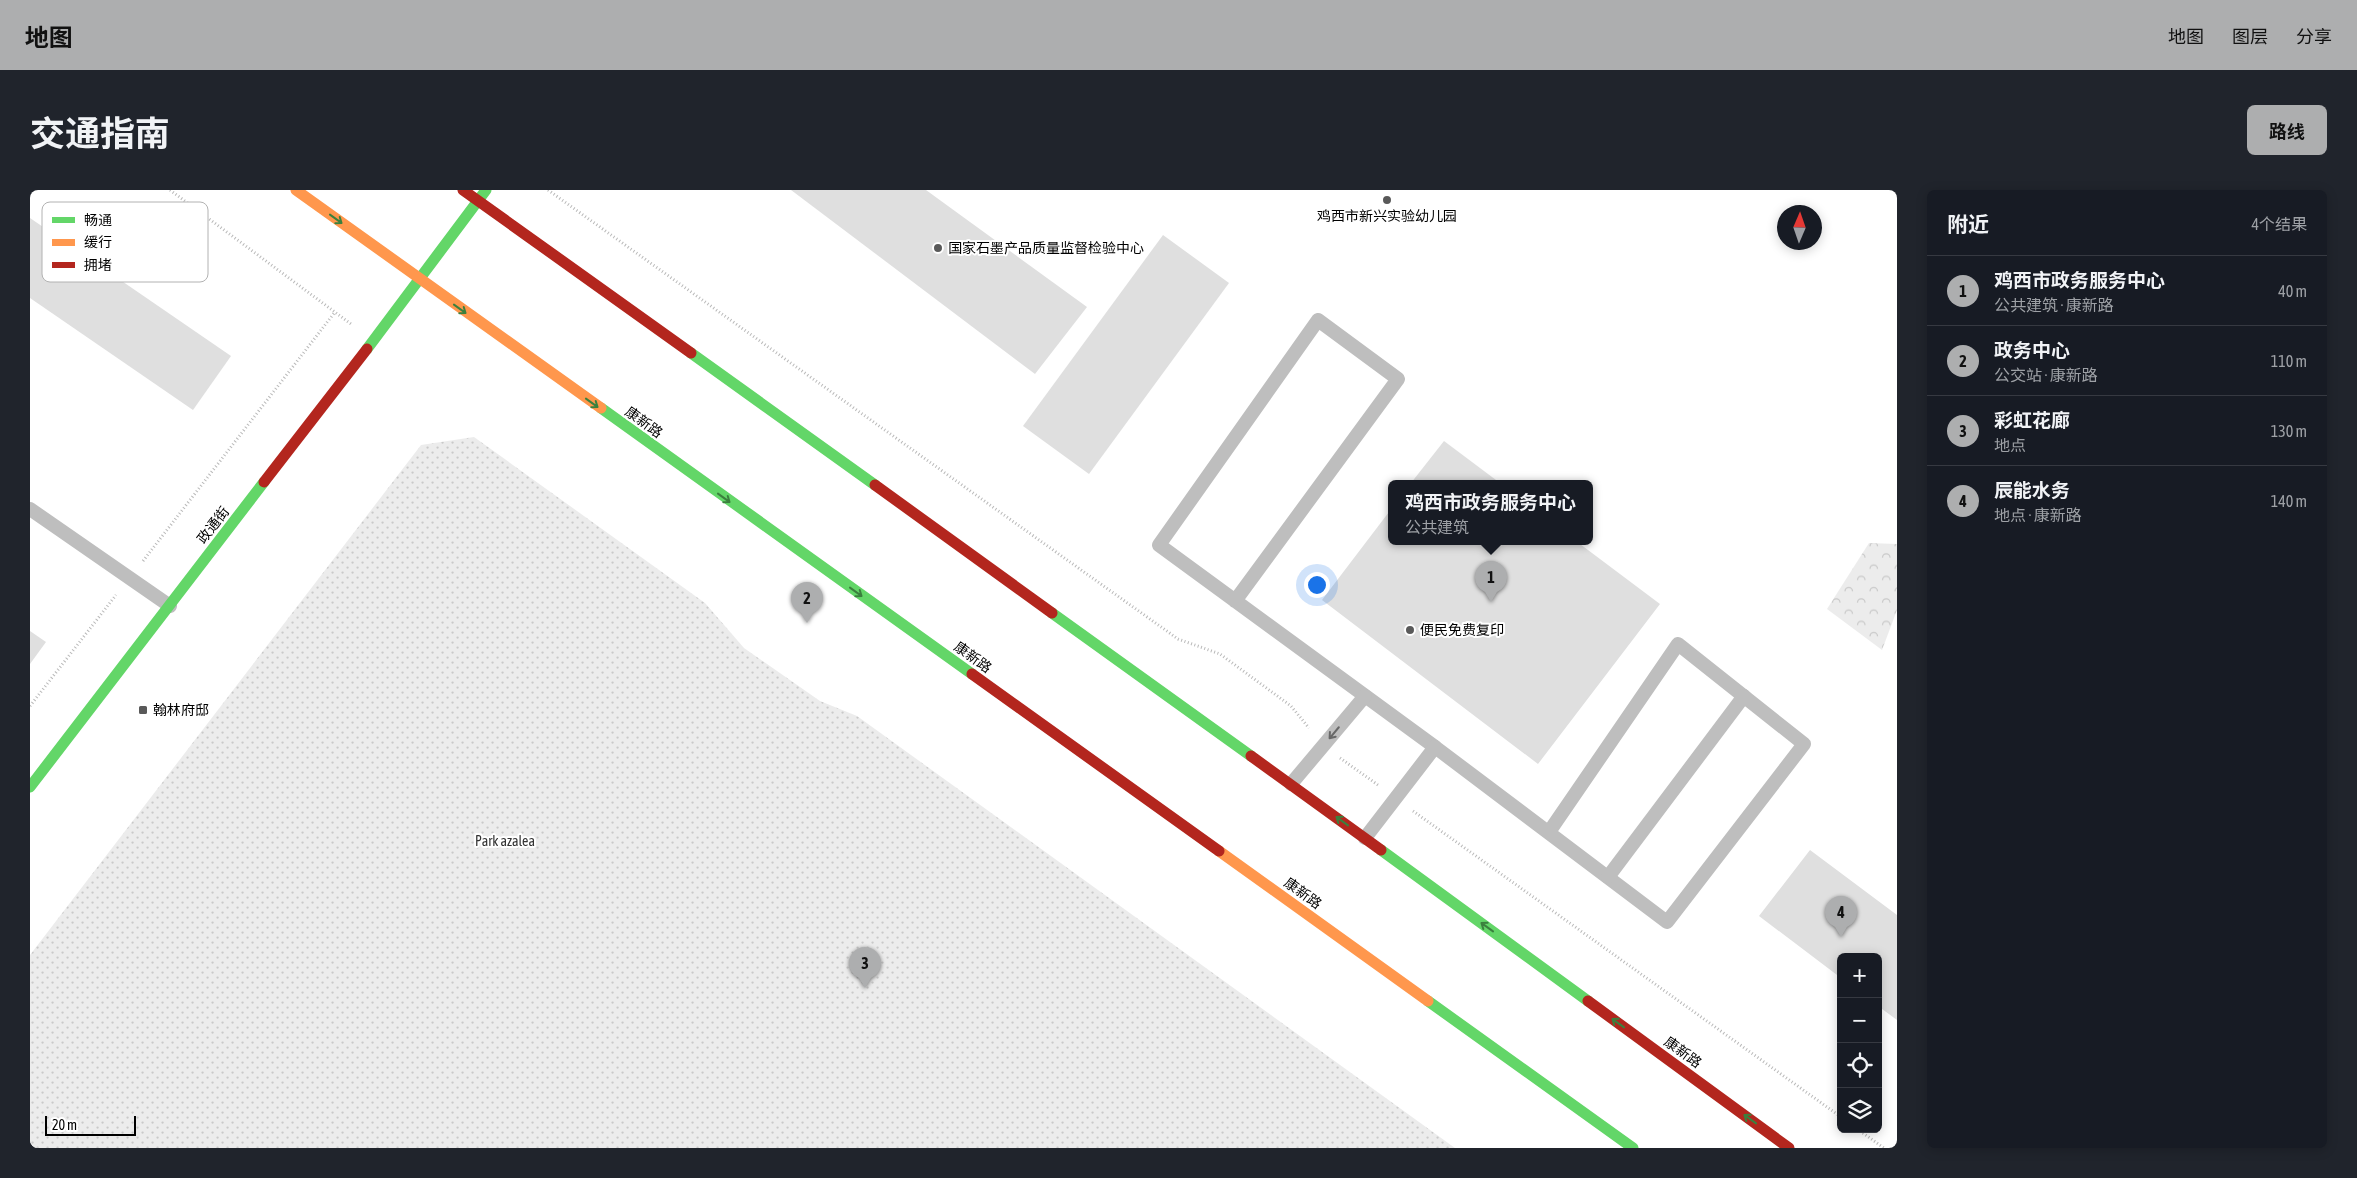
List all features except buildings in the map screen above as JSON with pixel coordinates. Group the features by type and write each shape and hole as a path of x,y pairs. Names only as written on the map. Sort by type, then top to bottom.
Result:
{"main road":[{"name":"康新路","path":"296,190 1634,1148"},
{"name":"康新路","path":"463,190 1291,784 1789,1148"},
{"path":"478,201 486,190"},
{"name":"政通街","path":"30,787 420,280 478,201"}],"lane":[{"path":"1235,601 1398,379 1318,320 1158,545 1435,747 1667,922 1804,744 1678,644 1549,832"},
{"path":"30,509 170,606"},
{"path":"1291,784 1365,696"},
{"path":"1608,877 1744,696"},
{"path":"1365,838 1435,747"}],"path":[{"path":"170,190 186,202"},
{"path":"548,190 1178,639 1220,654 1290,706 1323,746 1837,1114"},
{"path":"208,218 374,340"},
{"path":"140,564 335,312"},
{"path":"30,706 122,588"},
{"path":"1863,1133 1884,1148"}],"green space":[{"name":"Park azalea","path":"474,437 705,603 744,648 820,701 857,716 1455,1148 30,1148 30,955 421,445"},
{"path":"1869,543 1897,544 1897,610 1882,650 1827,609"}],"traffic: fast":[{"path":"367,349 486,190"},
{"path":"691,353 875,485"},
{"path":"601,408 972,674"},
{"path":"30,787 264,482"},
{"path":"1052,613 1251,756"},
{"path":"1381,850 1588,1001"},
{"path":"1428,1001 1633,1148"}],"traffic: slow":[{"path":"296,190 601,408"},
{"path":"1219,851 1428,1001"}],"traffic: jam":[{"path":"463,190 691,353"},
{"path":"264,482 367,349"},
{"path":"875,485 1052,613"},
{"path":"972,674 1219,851"},
{"path":"1251,756 1381,850"},
{"path":"1588,1001 1789,1148"}],"place":[{"name":"鸡西市新兴实验幼儿园","path":"1387,200"},
{"name":"国家石墨产品质量监督检验中心","path":"938,248"},
{"name":"鸡西市政务服务中心","path":"1491,602"},
{"name":"政务中心","path":"807,623"},
{"name":"便民免费复印","path":"1410,630"},
{"name":"翰林府邸","path":"143,710"},
{"name":"辰能水务","path":"1841,937"},
{"name":"彩虹花廊","path":"865,988"}]}
